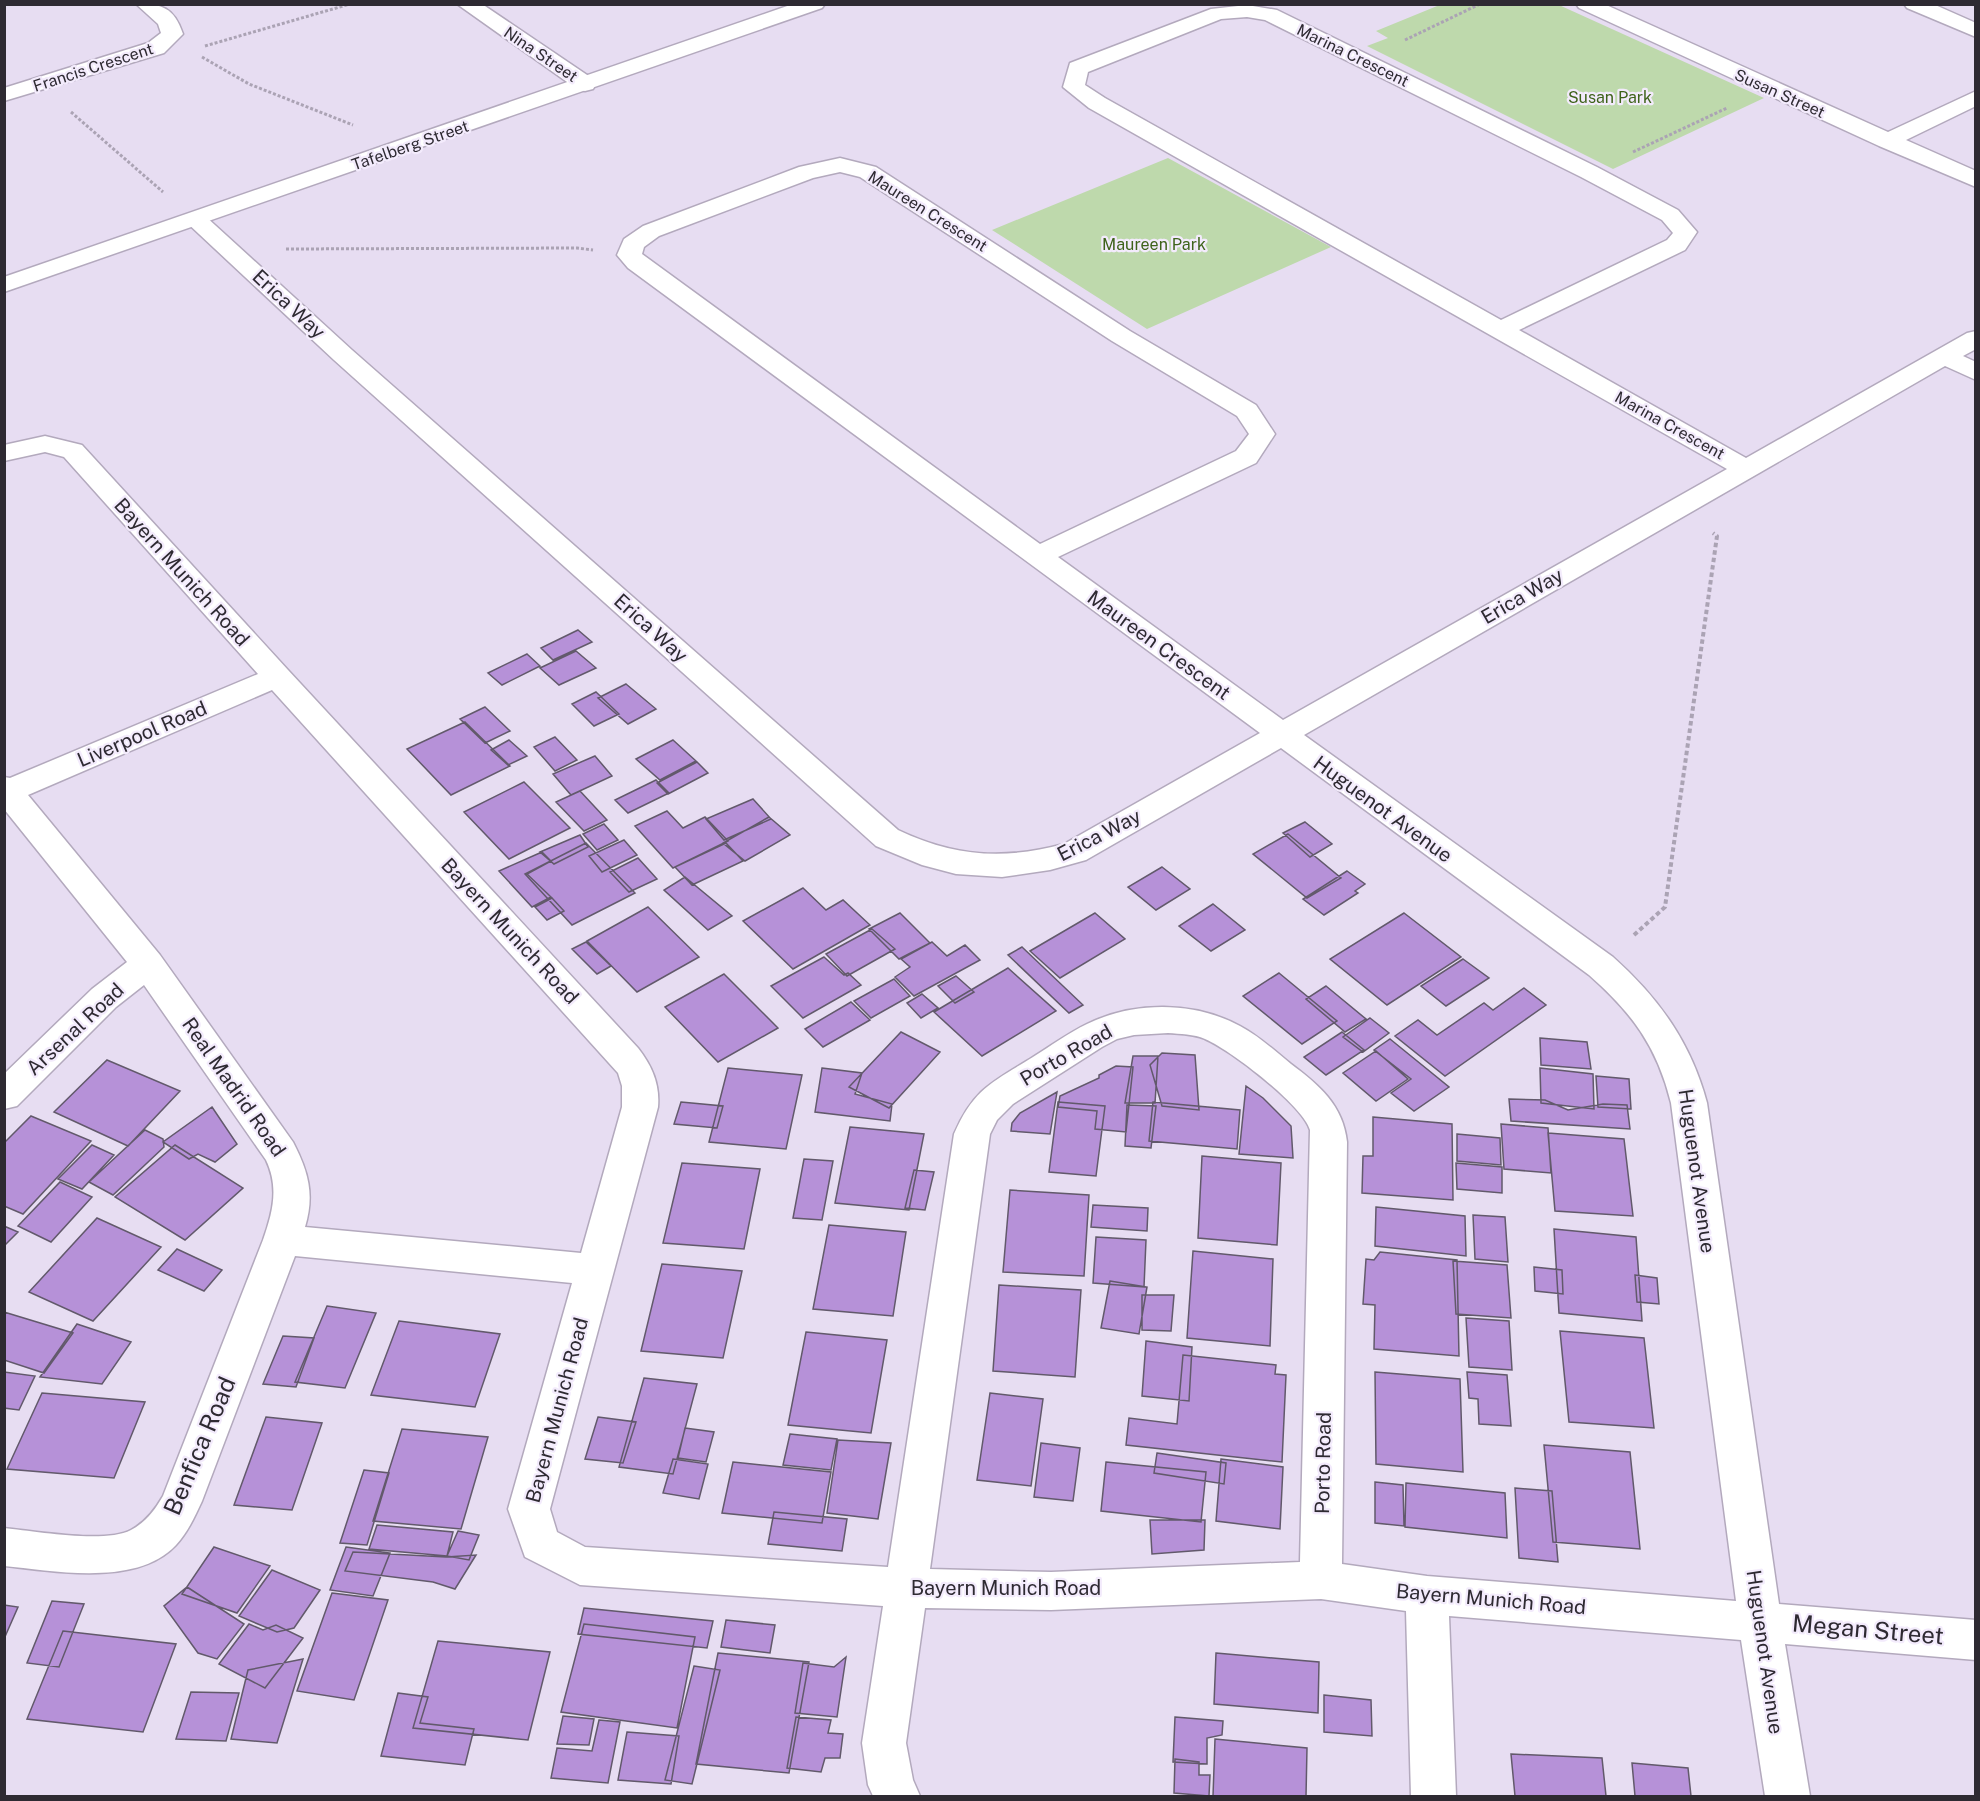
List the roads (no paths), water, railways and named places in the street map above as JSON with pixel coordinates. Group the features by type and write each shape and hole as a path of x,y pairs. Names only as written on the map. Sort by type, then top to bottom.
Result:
{"street":[{"name":"Francis Crescent","path":"4,95 156,48 172,34 168,21 146,4"},
{"name":"Nina Street","path":"467,4 585,84"},
{"name":"Tafelberg Street","path":"4,285 815,4"},
{"name":"Susan Street","path":"1586,4 1976,180"},
{"path":"1914,4 1976,31"},
{"name":"Marina Crescent","path":"1500,330 1676,245 1685,232 1670,215 1589,172 1270,14 1247,11 1218,13 1078,68 1074,87 1097,103 1500,330 1745,468"},
{"path":"1887,141 1976,97"},
{"name":"Maureen Crescent","path":"1038,556 1246,457 1262,434 1247,411 1121,336 868,172 840,165 807,172 651,231 633,244 629,255 638,263 1280,734"},
{"name":"Erica Way","path":"195,220 361,371 887,838 932,858 988,867 1018,866 1048,861 1074,852 1976,338"},
{"path":"1944,356 1976,372"},
{"name":"Bayern Munich Road","path":"4,453 45,444 73,451 634,1068 640,1079 642,1093 640,1107 529,1509 540,1544 580,1566 908,1588 1051,1591 1321,1580 1427,1594 1760,1621"},
{"name":"Liverpool Road","path":"6,790 277,677"},
{"name":"Huguenot Avenue","path":"1280,734 1601,966 1644,1007 1665,1037 1684,1078 1689,1102 1760,1621 1787,1797"},
{"name":"Real Madrid Road","path":"6,790 148,964 280,1152 290,1170 294,1192 291,1215 282,1239"},
{"name":"Arsenal Road","path":"4,1096 104,998 148,964"},
{"name":"Porto Road","path":"897,1797 891,1785 884,1743 972,1134 977,1120 993,1098 1105,1030 1126,1023 1174,1020 1202,1025 1229,1035 1309,1096 1318,1106 1329,1130 1321,1580"},
{"path":"282,1239 594,1270"},
{"name":"Benfica Road","path":"4,1546 117,1554 138,1547 158,1536 172,1519 181,1501 282,1239"},
{"path":"1427,1594 1433,1797"},
{"name":"Megan Street","path":"1760,1621 1976,1640"}],"park label":[{"name":"Susan Park","path":"1610,97"},
{"name":"Maureen Park","path":"1154,244"}]}
